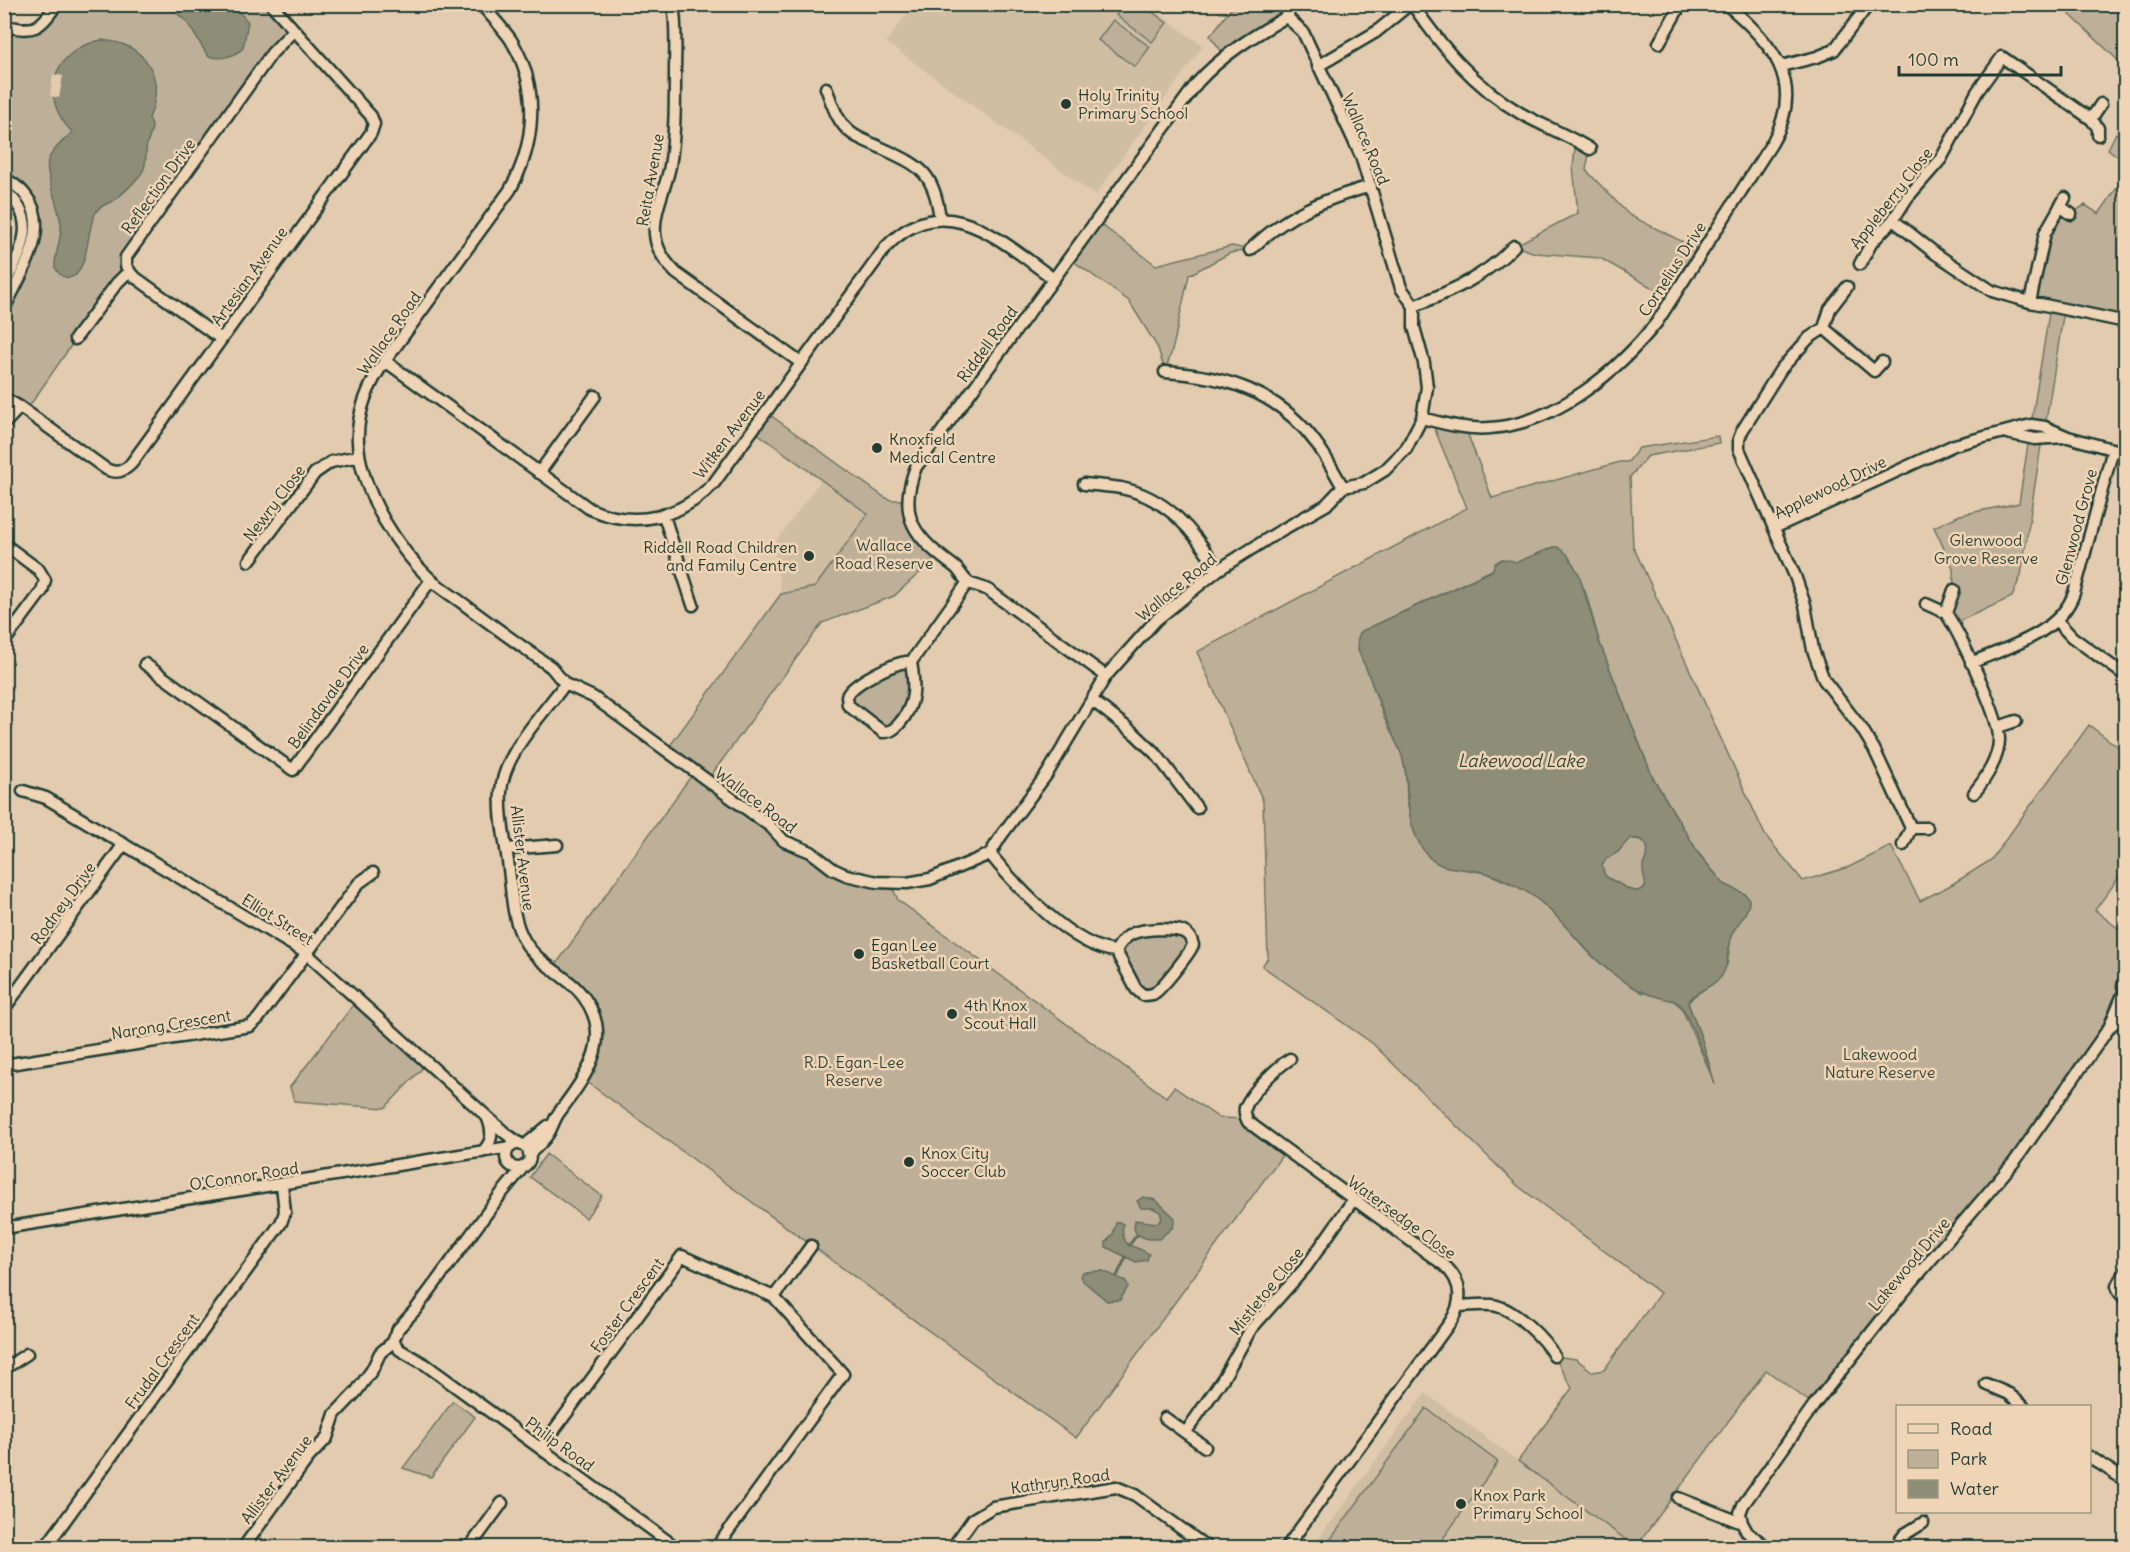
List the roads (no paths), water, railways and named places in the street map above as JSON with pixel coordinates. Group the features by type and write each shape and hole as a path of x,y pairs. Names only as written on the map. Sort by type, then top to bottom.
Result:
{"street":[{"path":"4,26 27,30 36,28 44,22 57,4"},
{"name":"Artesian Avenue","path":"4,390 21,407 106,470 123,471 131,464 374,128 373,120 368,112 271,4"},
{"name":"Wallace Road","path":"481,4 511,41 526,76 532,115 526,153 510,190 385,361 370,387 361,411 358,433 358,456 370,493 397,542 431,580 551,667 564,684 593,697 771,827 788,843 807,850 823,864 842,874 877,882 916,882 943,874 990,854 1047,774 1106,676 1156,620 1218,570 1326,505 1343,487 1364,483 1389,466 1406,449 1422,418 1426,398 1426,374 1414,327 1414,306 1401,288 1361,156 1303,32 1287,10"},
{"name":"Reita Avenue","path":"673,4 676,28 673,139 669,170 656,218 655,232 658,246 665,261 676,273 801,363"},
{"path":"1318,66 1376,32 1411,4 1445,49 1478,82 1517,111 1590,149"},
{"path":"1659,43 1681,4"},
{"name":"Cornelius Drive","path":"1422,418 1476,428 1502,427 1553,409 1587,389 1609,372 1635,348 1666,309 1777,134 1786,106 1787,88 1781,66 1760,36 1726,4"},
{"path":"1781,66 1834,50 1869,4"},
{"name":"Riddell Road","path":"1106,676 988,590 968,582 958,569 928,546 917,532 909,513 909,484 916,467 1204,75 1238,46 1287,10"},
{"name":"Reflection Drive","path":"129,271 125,262 132,247 272,53 294,30"},
{"name":"Appleberry Close","path":"1860,264 1872,242 1893,220 1907,198 1941,159 1977,92 2002,57 2091,119"},
{"path":"826,88 839,120 850,132 915,165 925,173 936,194 940,219"},
{"path":"2098,135 2098,128 2091,119 2101,104"},
{"path":"4,178 21,190 32,203 38,227 33,248 4,309"},
{"path":"1250,250 1273,229 1300,212 1330,198 1371,186"},
{"path":"4,190 22,211 26,231 21,249 4,286"},
{"path":"2030,302 2045,232 2063,202 2071,214"},
{"name":"Witken Avenue","path":"385,361 578,502 602,515 627,519 664,516 692,503 714,483 893,240 908,229 927,221 940,219 960,221 980,227 1054,279"},
{"path":"1893,220 1980,284 2002,294 2126,322"},
{"path":"1414,306 1475,279 1496,264 1514,246"},
{"path":"75,339 117,283 129,271 222,339"},
{"path":"1774,528 1743,460 1739,449 1739,439 1781,369 1809,338 1824,328 1830,309 1847,287"},
{"path":"1824,328 1874,371 1880,381"},
{"path":"1874,371 1882,362"},
{"path":"1165,372 1199,374 1230,381 1266,398 1291,416 1308,433 1322,451 1343,487"},
{"path":"539,473 595,396"},
{"name":"Artesian Avenue","path":"4,398 21,407"},
{"path":"4,424 21,407"},
{"name":"Applewood Drive","path":"1911,828 1874,749 1862,729 1824,680 1813,650 1799,586 1774,528 1954,445 1989,435 2007,433 2035,439 2068,437 2126,453"},
{"name":"Glenwood Grove","path":"1971,663 2038,633 2057,621 2068,607 2074,594 2113,449"},
{"name":"Newry Close","path":"249,561 315,473 332,462 358,456"},
{"path":"1083,484 1130,491 1163,506 1187,525 1218,570"},
{"path":"664,516 693,605"},
{"path":"4,544 39,570 45,580 42,591 4,642"},
{"name":"Belindavale Drive","path":"145,664 293,770 431,580"},
{"path":"911,662 895,665 854,687 847,696 848,705 883,732 887,733 895,729 912,705 911,662 968,582"},
{"path":"1946,613 1954,591"},
{"path":"1926,604 1946,613 1971,663 1998,727 2000,742 1997,753 1983,782 1974,793"},
{"path":"2057,621 2072,637 2126,676"},
{"name":"Allister Avenue","path":"525,1149 555,1119 590,1066 597,1043 597,1027 591,1010 577,990 540,961 524,941 514,912 501,801 502,780 516,750 564,684"},
{"path":"1092,700 1147,744 1168,767 1197,808"},
{"path":"1998,727 2016,721"},
{"name":"Elliot Street","path":"23,791 46,798 306,953 525,1149"},
{"path":"1903,845 1911,828 1927,828"},
{"name":"Rodney Drive","path":"4,1010 124,844"},
{"path":"507,849 557,845"},
{"path":"990,854 1035,902 1064,927 1098,948 1116,951"},
{"name":"Narong Crescent","path":"4,1065 245,1028 258,1019 359,884 373,873"},
{"path":"1136,930 1181,931 1188,934 1192,941 1192,948 1188,954 1159,989 1148,995 1136,989 1116,951 1126,936 1136,930"},
{"name":"Lakewood Drive","path":"1742,1523 1740,1513 1743,1505 1803,1420 1901,1295 2015,1161 2109,1028 2125,993 2123,986 2126,976"},
{"name":"Lakewood Drive","path":"2109,1028 2126,1013"},
{"name":"Watersedge Close","path":"1290,1059 1271,1073 1247,1105 1246,1119 1251,1125 1451,1271 1460,1292 1459,1306"},
{"path":"487,1116 492,1136 485,1152 507,1161 513,1167 524,1166 528,1161 525,1149 516,1144 510,1147 507,1161"},
{"name":"O'Connor Road","path":"4,1228 510,1147"},
{"name":"Allister Avenue","path":"501,1194 507,1161"},
{"name":"Allister Avenue","path":"243,1548 308,1458 327,1438 335,1414 349,1401 372,1370 383,1350 397,1344 398,1329 416,1309 524,1166"},
{"name":"Frudal Crescent","path":"45,1548 281,1223 285,1212 282,1185"},
{"name":"Mistletoe Close","path":"1186,1432 1224,1377 1251,1329 1306,1267 1353,1200"},
{"path":"774,1297 811,1246"},
{"name":"Foster Crescent","path":"541,1448 682,1256 774,1297 843,1374 716,1548"},
{"path":"2126,1271 2117,1286 2126,1300"},
{"path":"1286,1548 1459,1306 1493,1306 1506,1310 1546,1341 1554,1356"},
{"name":"Philip Road","path":"397,1344 676,1548"},
{"path":"4,1369 27,1354"},
{"path":"1986,1384 2009,1394 2021,1405"},
{"path":"1165,1418 1205,1447"},
{"path":"2091,1458 2126,1481"},
{"name":"Kathryn Road","path":"952,1548 973,1519 993,1507 1116,1487 1135,1495 1208,1548"},
{"path":"1678,1498 1742,1523 1747,1532 1768,1548"},
{"path":"469,1548 502,1503"},
{"path":"1894,1548 1905,1534 1923,1523"}],"water":[{"path":"167,5 233,5 248,22 243,48 227,57 208,56 187,22"},
{"path":"101,40 116,42 130,48 148,64 155,89 154,103 149,118 152,124 151,131 143,171 121,195 96,211 84,261 76,275 66,277 61,275 55,267 61,225 47,167 52,153 72,132 61,118 55,104 53,90 55,76 71,54 85,45"},
{"name":"Lakewood Lake","path":"1554,547 1558,547 1567,554 1579,574 1600,644 1653,778 1699,854 1724,884 1745,894 1749,899 1745,914 1731,936 1724,972 1717,981 1694,995 1688,1003 1715,1085 1691,1024 1679,1004 1643,992 1616,976 1591,954 1544,905 1509,882 1480,871 1440,865 1428,856 1413,829 1402,757 1360,654 1358,637 1362,631 1492,571 1495,563 1502,559 1517,562","holes":["1630,838 1642,840 1648,851 1643,868 1645,888 1638,891 1630,890 1605,876 1602,866 1606,859 1618,852"]},
{"path":"1143,1197 1156,1200 1175,1218 1173,1227 1159,1239 1148,1239 1137,1235 1134,1229 1135,1220 1157,1223 1162,1219 1160,1212 1153,1208 1141,1208 1137,1201"},
{"path":"1116,1223 1123,1224 1126,1242 1149,1254 1147,1260 1136,1262 1106,1247 1106,1242 1113,1234"},
{"path":"1103,1271 1126,1281 1128,1287 1120,1300 1107,1301 1080,1276 1082,1272"}],"waterway":[{"path":"1129,1245 1137,1235"},
{"path":"1117,1276 1126,1257"}],"place":[{"name":"Holy Trinity Primary School","path":"1066,104"},
{"name":"Knoxfield Medical Centre","path":"877,448"},
{"name":"Riddell Road Children and Family Centre","path":"809,556"},
{"name":"Egan Lee Basketball Court","path":"859,954"},
{"name":"4th Knox Scout Hall","path":"952,1014"},
{"name":"Knox City Soccer Club","path":"909,1162"},
{"name":"Knox Park Primary School","path":"1461,1504"}],"park label":[{"name":"Glenwood Grove Reserve","path":"1986,549"},
{"name":"Wallace Road Reserve","path":"884,554"},
{"name":"Lakewood Nature Reserve","path":"1880,1063"},
{"name":"R.D. Egan-Lee Reserve","path":"854,1071"}]}
